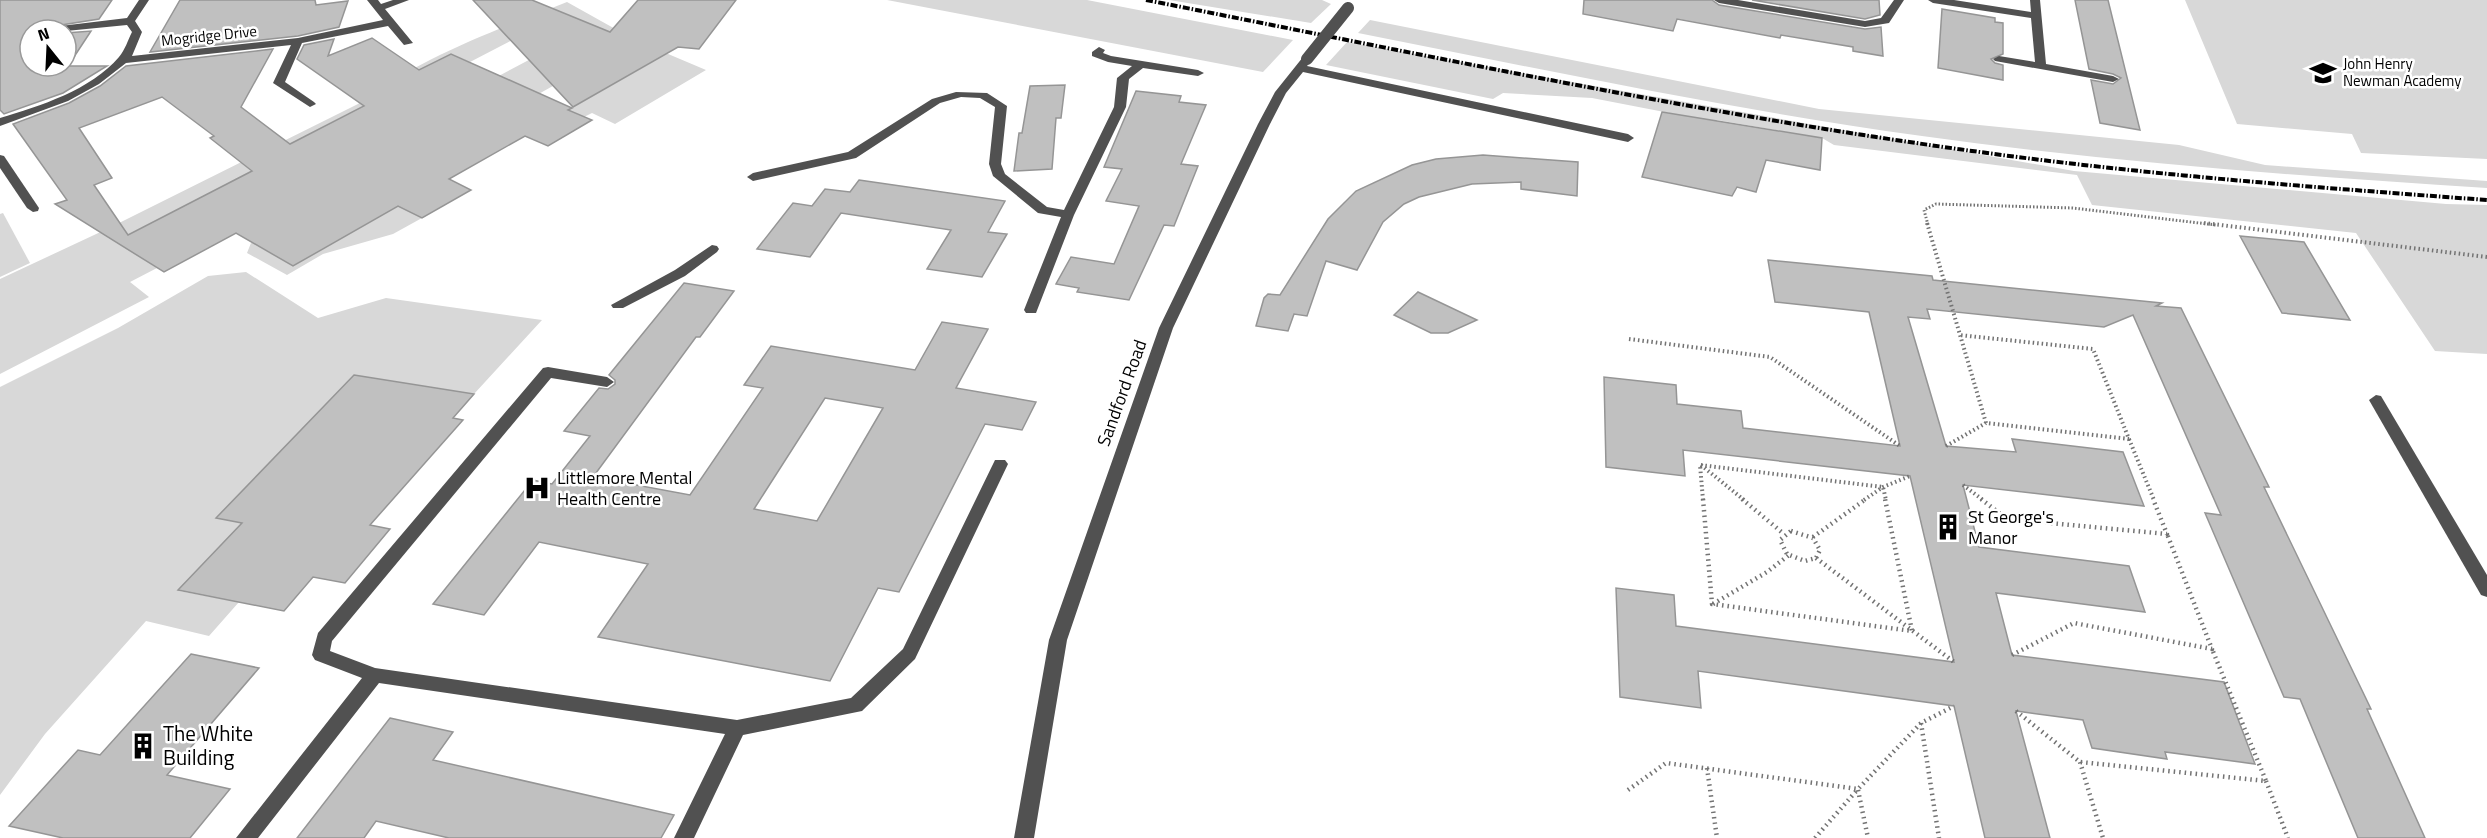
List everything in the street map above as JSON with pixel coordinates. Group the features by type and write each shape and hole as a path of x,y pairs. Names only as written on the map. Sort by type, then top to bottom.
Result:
{"street":[{"path":"78,27 130,21 144,0"},
{"path":"375,4 404,0"},
{"path":"1719,0 1864,24 1885,21 1899,0"},
{"path":"1933,0 2037,15"},
{"path":"2035,0 2041,67"},
{"path":"375,4 408,43"},
{"name":"Sandford Road","path":"1024,838 1058,640 1166,328 1281,92 1351,4"},
{"name":"Mogridge Drive","path":"0,122 59,102 92,83 123,60 137,32 130,21"},
{"name":"Mogridge Drive","path":"123,60 298,41 390,22"},
{"path":"298,41 279,83 310,104"},
{"path":"1099,50 1096,54 1100,57 1139,66 1198,73"},
{"path":"1999,59 2113,79"},
{"path":"1304,63 1628,138"},
{"path":"1031,310 1068,215 1120,107 1123,78 1139,66"},
{"path":"753,177 852,154 936,101 960,94 983,95 1001,106 995,164 999,176 1043,210 1068,215"},
{"path":"0,159 33,208"},
{"path":"618,305 680,273 712,249"},
{"path":"607,382 548,372 324,638 321,656 375,675 736,728 856,705 909,654 1000,465"},
{"path":"2376,400 2487,590"},
{"path":"246,838 375,675"},
{"path":"684,838 736,728"}],"path":[{"path":"1986,423 1924,210 1936,204 2073,208 2487,257"},
{"path":"1959,335 2093,349 2288,838"},
{"path":"1629,339 1770,357 1900,446"},
{"path":"1946,447 1986,423 2129,439"},
{"path":"1701,465 1883,487"},
{"path":"1701,465 1784,534"},
{"path":"1701,465 1712,604"},
{"path":"1813,537 1883,487 1910,476"},
{"path":"1963,484 2007,519 2167,534"},
{"path":"1883,487 1912,631"},
{"path":"1797,531 1813,537 1820,550 1816,558 1805,561 1789,555 1781,544 1784,534 1797,531"},
{"path":"1712,604 1767,572 1789,555"},
{"path":"1816,558 1953,662"},
{"path":"1712,604 1912,631"},
{"path":"2012,655 2074,623 2212,649"},
{"path":"1815,838 1921,723 1954,706"},
{"path":"2016,711 2080,762 2266,782"},
{"path":"1921,723 1939,838"},
{"path":"2080,762 2103,838"},
{"path":"1628,790 1666,763 1858,789"},
{"path":"1707,768 1717,838"},
{"path":"1858,789 1868,838"}],"shaded area":[{"path":"887,0 1087,0 1293,40 1263,72"},
{"path":"1169,0 1322,0 1331,4 1311,23"},
{"name":"John Henry Newman Academy","path":"2185,0 2487,0 2487,159 2361,153 2352,134 2237,124"},
{"path":"567,2 635,40 706,70 615,124 592,113 584,117 568,110 649,64 617,50 535,96 495,78 593,26 564,13 470,62 451,54 406,77 369,123 349,113 281,149 287,153 116,241 157,268 130,282 149,297 0,374 0,279 109,228 358,104 407,72 459,46"},
{"path":"1370,20 1819,109 2179,145 2265,165 2487,181 2487,188 2134,161 1851,126 1640,89 1358,33"},
{"path":"1347,42 2074,171 2446,204 2487,205 2487,354 2435,351 2356,233 2092,205 2077,175 1834,145 1822,138 1717,120 1716,122 1592,98 1503,93 1493,99 1326,65"},
{"path":"398,206 422,218 393,234 323,254 287,275 247,253 251,243 286,221 263,249 293,266"},
{"path":"3,213 30,263 0,277 0,214"},
{"path":"246,272 318,318 386,298 542,320 474,394 354,375 217,517 298,533 272,563 214,552 179,591 239,602 209,636 146,621 45,734 0,795 0,387 118,328 208,276"}],"building":[{"path":"0,0 112,0 99,19 78,22 78,18 18,18 18,78 78,78 78,66 107,66 63,93 4,114 0,110"},
{"path":"180,0 315,0 316,5 348,1 339,27 298,36 150,52"},
{"path":"473,0 532,0 610,32 638,0 736,0 699,49 678,47 573,107"},
{"path":"1584,0 1712,0 1719,5 1865,29 1881,27 1883,56 1853,51 1853,47 1781,35 1780,38 1677,19 1673,31 1583,14"},
{"path":"1752,0 1879,0 1880,15 1865,19"},
{"path":"2075,0 2108,0 2140,130 2100,123 2091,80 2113,84 2121,78 2089,69"},
{"path":"1942,9 1995,18 1995,22 2003,23 2003,54 1991,59 2003,65 2003,80 1938,68"},
{"path":"91,31 78,51 78,32"},
{"path":"372,38 419,70 451,54 572,108 568,110 592,120 548,146 525,136 449,179 471,190 422,218 398,206 293,266 236,233 164,272 55,204 67,200 13,124 69,103 100,86 126,66 273,49 241,107 290,144 364,106 297,59 304,45 334,39 328,56","holes":["162,97 214,136 210,138 252,171 128,235 94,185 112,178 79,128"]},
{"path":"1065,85 1061,118 1056,118 1052,169 1014,171 1019,133 1022,133 1030,86"},
{"path":"1136,91 1181,96 1179,102 1206,105 1181,164 1198,166 1174,226 1164,225 1129,300 1077,292 1079,288 1056,284 1071,257 1114,264 1139,206 1106,201 1122,169 1104,167"},
{"path":"1662,112 1822,138 1820,170 1766,160 1756,192 1737,187 1732,196 1642,177"},
{"path":"1483,155 1578,162 1577,196 1521,189 1521,182 1472,184 1419,197 1404,204 1383,222 1357,270 1326,261 1307,316 1294,314 1288,331 1256,326 1264,298 1268,294 1280,295 1328,219 1356,191 1412,165 1436,159"},
{"path":"859,180 1005,201 988,232 1007,234 982,277 927,269 951,230 841,213 810,257 757,249 793,203 812,206 825,189 850,192"},
{"path":"2240,236 2304,242 2350,320 2282,313"},
{"name":"St George's Manor","path":"1768,260 1932,276 1933,280 2162,303 2156,306 2181,308 2269,487 2264,487 2371,709 2367,709 2425,838 2358,838 2300,699 2284,697 2205,513 2221,515 2133,315 2104,327 1927,309 1930,319 1908,317 1946,446 2016,452 2012,439 2123,452 2144,506 1963,485 1979,547 2129,566 2145,612 1996,593 2012,655 2224,682 2255,764 2165,752 2167,759 2092,748 2083,720 2016,711 2050,838 1985,838 1954,706 1698,671 1701,708 1620,697 1616,588 1674,595 1676,626 1954,662 1910,476 1683,450 1685,476 1606,467 1604,377 1676,385 1677,404 1741,411 1743,428 1900,446 1869,312 1775,302"},
{"path":"684,283 734,291 700,337 696,337 593,477 690,495 763,388 744,385 771,346 915,370 942,322 988,329 956,388 1036,402 1022,430 985,424 899,592 878,588 830,681 598,637 648,564 539,542 484,615 433,604 533,480 552,484 590,436 564,431 599,388 608,389 615,384 615,380 609,375","holes":["825,398 883,408 817,521 754,509"]},
{"path":"1418,292 1477,320 1448,333 1431,333 1394,315"},
{"path":"354,375 474,394 453,418 463,420 370,525 390,529 345,583 313,577 284,611 178,590 242,523 216,518"},
{"name":"The White Building","path":"191,654 259,668 167,775 230,789 190,838 63,838 9,826 78,750 100,755"},
{"path":"390,718 453,732 433,760 674,815 661,838 449,838 376,821 364,838 297,838"}],"railway":[{"path":"1146,0 1551,80 1856,134 2024,158 2156,173 2487,200"}],"place":[{"name":"John Henry Newman Academy","path":"2323,73"},
{"name":"Littlemore Mental Health Centre","path":"537,488"},
{"name":"St George's Manor","path":"1948,527"},
{"name":"The White Building","path":"143,746"}]}
